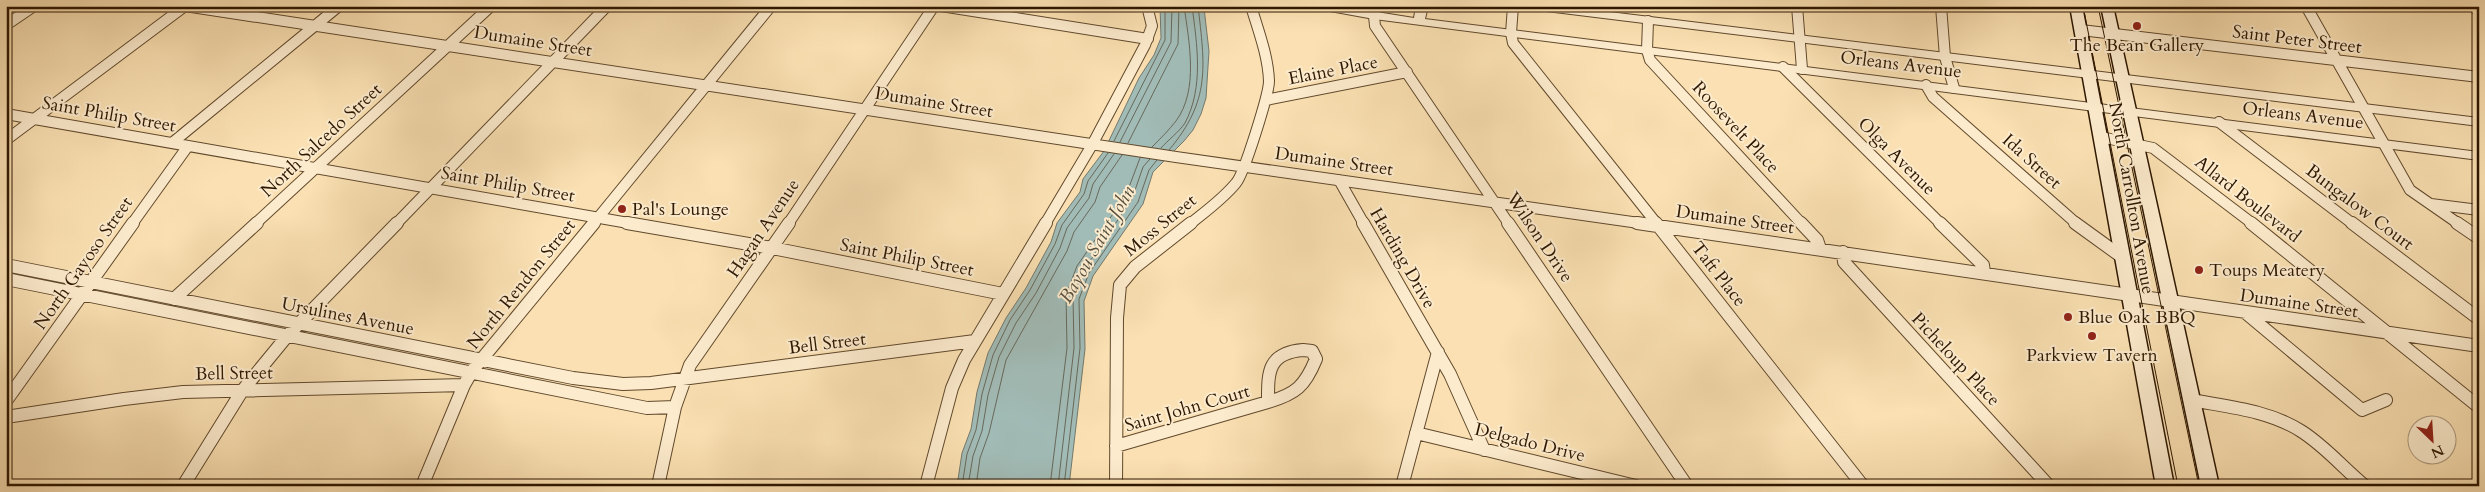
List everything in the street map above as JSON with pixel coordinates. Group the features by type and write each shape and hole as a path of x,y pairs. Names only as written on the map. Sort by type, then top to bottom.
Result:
{"main road":[{"name":"North Carrollton Avenue","path":"2076,6 2165,486"},
{"name":"North Carrollton Avenue","path":"2107,6 2210,486"}],"street":[{"path":"6,25 34,6"},
{"path":"6,140 32,118 185,6"},
{"name":"Dumaine Street","path":"185,6 1092,145 1984,272 2246,313 2479,346"},
{"path":"172,143 339,6"},
{"name":"North Salcedo Street","path":"174,298 491,6"},
{"path":"183,486 242,391 288,335 607,6"},
{"name":"North Rendon Street","path":"422,486 464,385 472,371 771,6"},
{"name":"Hagan Avenue","path":"658,486 675,408 690,365 772,248 934,6"},
{"path":"941,6 1148,38"},
{"path":"926,486 952,388 975,341 1092,145 1148,38 1152,26 1147,6"},
{"name":"Orleans Avenue","path":"1320,6 1375,11 1419,21 1511,33 2382,142 2479,156"},
{"path":"1419,21 1422,6"},
{"path":"1511,33 1513,6"},
{"name":"Orleans Avenue","path":"1530,6 2479,122"},
{"path":"1797,6 1802,70"},
{"path":"1941,6 1945,57 1954,88"},
{"path":"2306,6 2410,190 2426,203 2479,238"},
{"path":"2474,6 2479,13"},
{"name":"Moss Street","path":"1116,486 1117,318 1120,285 1135,267 1234,188 1245,166 1266,100 1269,82 1266,56 1253,7"},
{"name":"Wilson Drive","path":"1375,11 1375,26 1687,486"},
{"path":"1647,50 1648,21"},
{"name":"Saint Peter Street","path":"2081,30 2479,77"},
{"name":"Taft Place","path":"1511,33 1513,43 1660,227 1862,486"},
{"name":"Roosevelt Place","path":"1647,50 1650,60 1817,240 1820,249"},
{"name":"Olga Avenue","path":"1782,67 1983,266 1984,272"},
{"name":"Elaine Place","path":"1266,100 1407,72"},
{"name":"Ida Street","path":"1926,85 1933,97 2077,224 2122,256"},
{"name":"Saint Philip Street","path":"6,114 772,248 1003,294"},
{"name":"Bungalow Court","path":"2219,122 2479,319"},
{"name":"Allard Boulevard","path":"2101,137 2153,148 2234,209 2479,407"},
{"name":"North Gayoso Street","path":"6,401 188,146"},
{"name":"Harding Drive","path":"1339,180 1438,352 1466,405 1484,450"},
{"path":"2426,203 2479,210"},
{"name":"Picheloup Place","path":"1843,252 1844,262 2049,486"},
{"name":"Ursulines Avenue","path":"6,265 573,378 616,383 650,383 684,379"},
{"name":"Ursulines Avenue","path":"6,278 647,408 675,408"},
{"path":"2246,313 2362,410 2386,400"},
{"name":"Bell Street","path":"684,379 975,341"},
{"name":"Saint John Court","path":"1116,446 1268,403 1287,397 1300,388 1309,376 1316,359 1312,351 1300,350 1275,358 1270,364 1268,403"},
{"path":"1402,486 1438,352"},
{"name":"Bell Street","path":"6,418 162,394 209,390 242,391 464,385"},
{"path":"2191,400 2270,416 2290,424 2303,431 2365,486"},
{"name":"Delgado Drive","path":"1416,434 1484,450 1585,480 1636,486"}],"water":[{"name":"Bayou Saint John","path":"1160,6 1202,6 1204,8 1209,51 1206,98 1193,130 1153,172 1143,204 1093,276 1084,301 1085,349 1069,486 957,486 962,453 971,429 977,392 988,353 1006,318 1026,288 1051,242 1057,223 1080,192 1083,179 1104,151 1139,78 1154,55 1161,38"}],"tram line":[{"path":"2083,6 2178,486"},
{"path":"2098,6 2199,486"}],"place":[{"name":"The Bean Gallery","path":"2137,26"},
{"name":"Pal's Lounge","path":"622,209"},
{"name":"Toups Meatery","path":"2199,270"},
{"name":"Blue Oak BBQ","path":"2068,317"},
{"name":"Parkview Tavern","path":"2092,336"}]}
